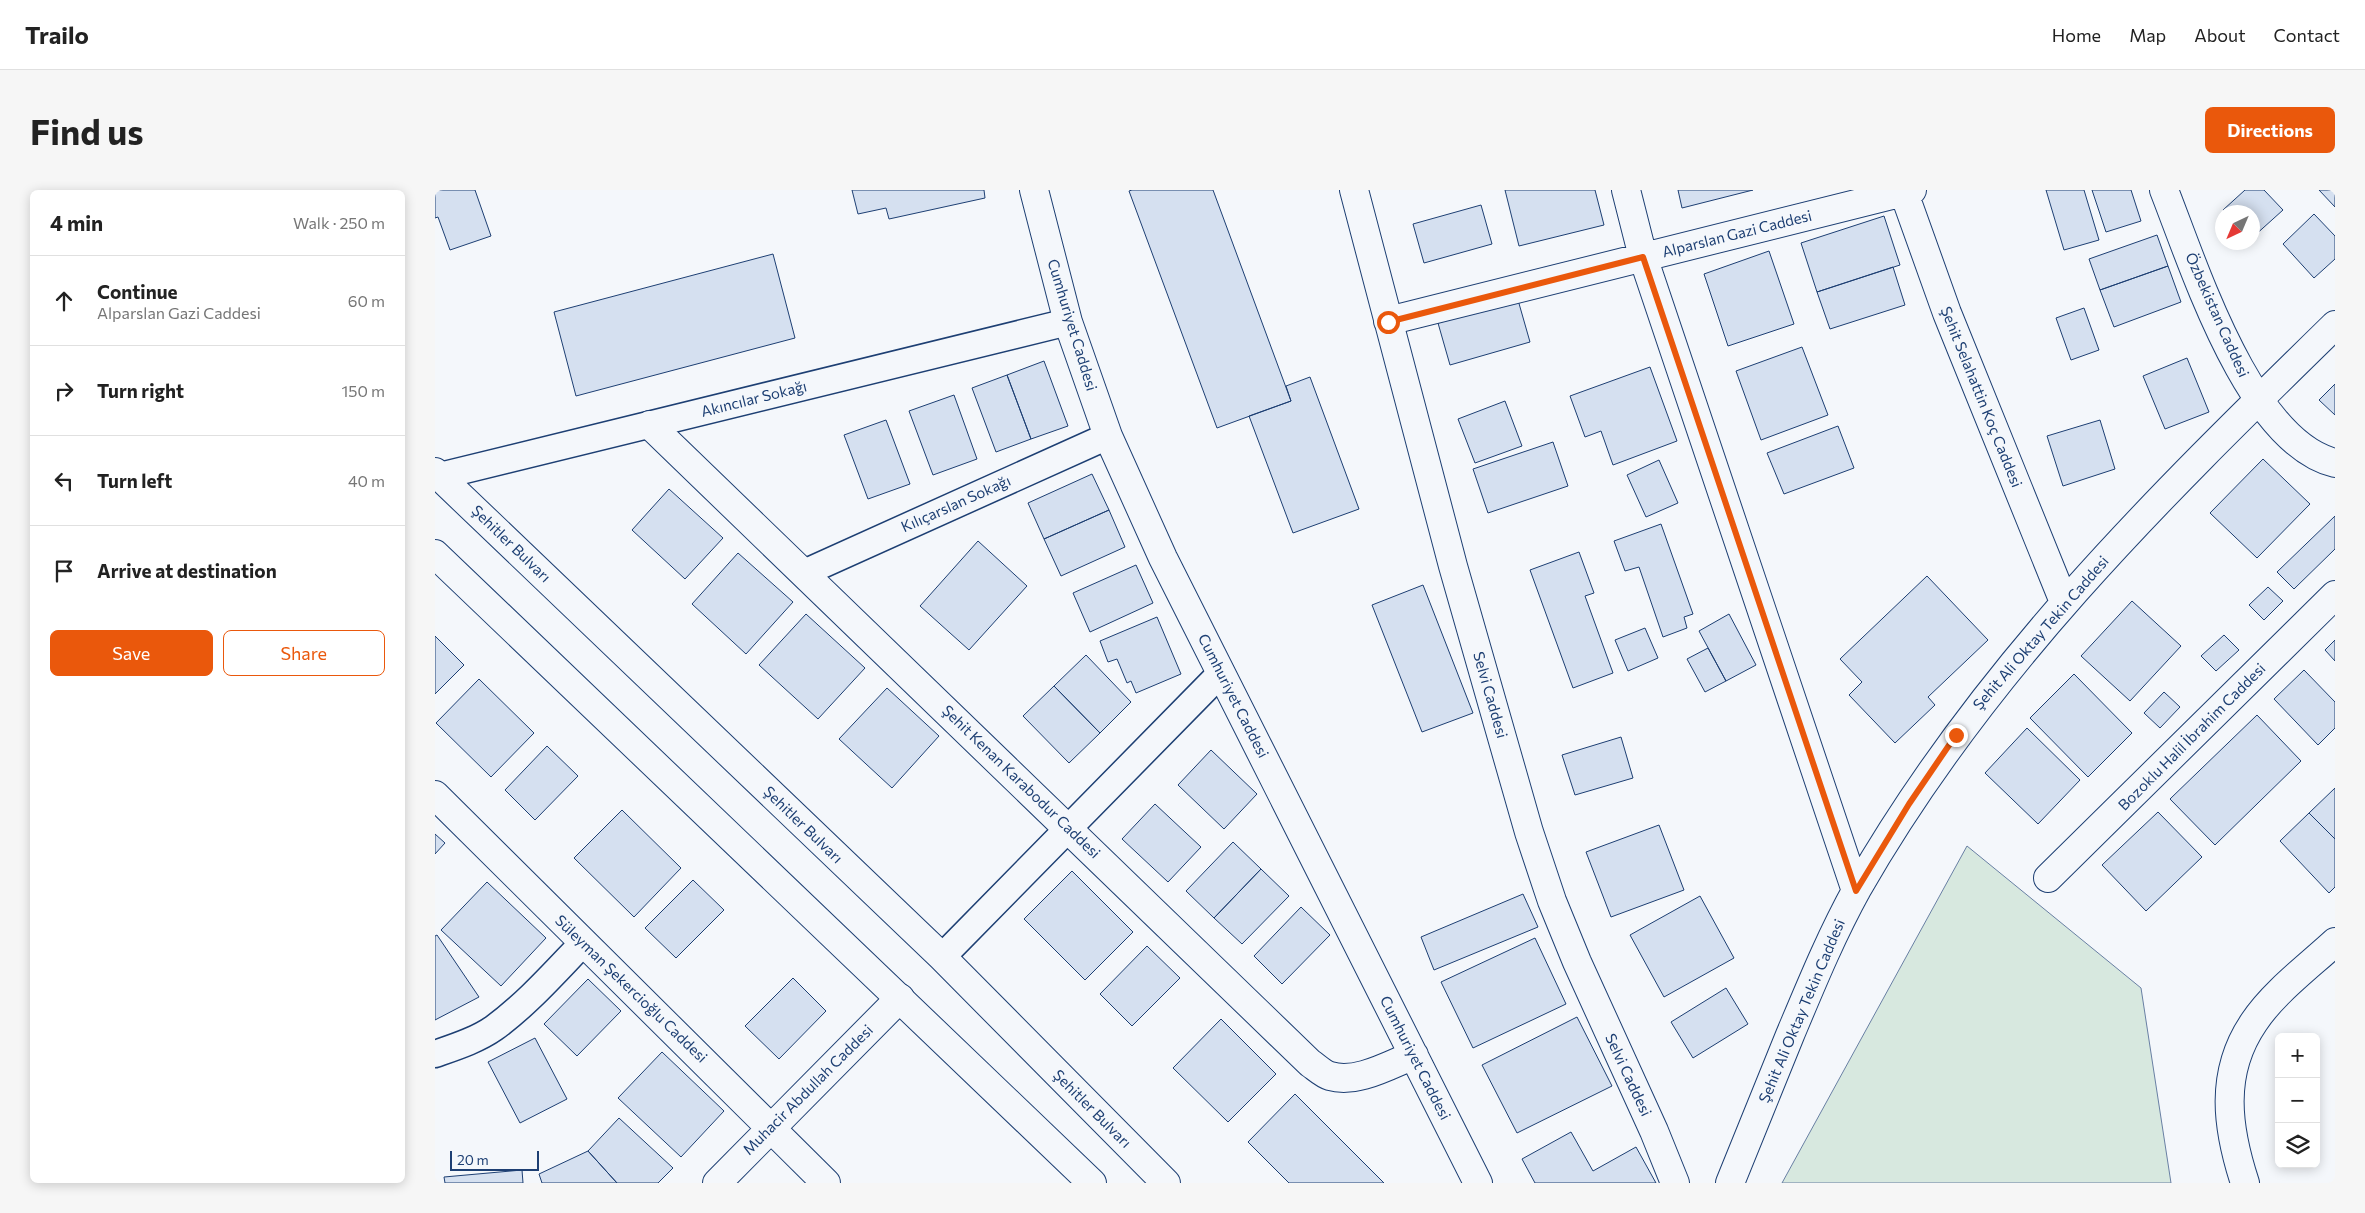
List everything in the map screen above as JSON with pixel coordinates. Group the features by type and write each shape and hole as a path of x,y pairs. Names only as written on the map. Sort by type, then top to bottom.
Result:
{"street":[{"name":"Cumhuriyet Caddesi","path":"1034,190 1068,322 1108,436 1163,558 1478,1183"},
{"name":"Selvi Caddesi","path":"1354,190 1453,566 1527,824 1549,892 1577,962 1654,1131 1675,1183"},
{"path":"1626,190 1643,257 1856,891"},
{"name":"Özbekistan Caddesi","path":"2164,190 2228,346 2259,400 2278,426 2297,444 2325,461 2335,463"},
{"name":"Alparslan Gazi Caddesi","path":"1388,322 1906,191"},
{"name":"Şehit Selahattin Koç Caddesi","path":"1906,191 1947,313 2064,602"},
{"name":"Akıncılar Sokağı","path":"437,474 650,425 1068,322"},
{"name":"Şehit Ali Oktay Tekin Caddesi","path":"1729,1183 1820,962 1856,891 1909,804 1956,735 1999,679 2064,602 2259,400 2335,325"},
{"name":"Şehit Kenan Karabodur Caddesi","path":"650,425 1310,1063 1329,1076 1348,1078 1365,1074 1414,1055"},
{"name":"Kılıçarslan Sokağı","path":"804,573 1108,436"},
{"name":"Şehitler Bulvarı","path":"437,474 942,957 1166,1183"},
{"path":"437,560 900,998 1092,1183"},
{"name":"Bozoklu Halil İbrahim Caddesi","path":"2048,878 2335,595"},
{"path":"942,957 1221,673"},
{"name":"Süleyman Şekercioğlu Caddesi","path":"435,795 827,1183"},
{"path":"2245,1183 2229,1121 2229,1095 2233,1068 2242,1044 2254,1022 2271,1002 2335,942"},
{"path":"435,1054 459,1046 493,1029 520,1006 583,943"},
{"name":"Muhacir Abdullah Caddesi","path":"717,1183 771,1126 900,998"}],"shaded area":[{"path":"1967,846 2141,988 2171,1183 1782,1183"}],"building":[{"path":"435,190 475,190 491,236 450,250 438,217 435,218"},
{"path":"852,190 984,190 985,198 889,219 886,208 858,214"},
{"path":"1213,190 1291,401 1217,428 1129,191"},
{"path":"1505,190 1595,190 1604,225 1519,246"},
{"path":"1678,190 1753,190 1682,208"},
{"path":"2046,190 2084,190 2099,240 2064,250"},
{"path":"2092,190 2131,190 2141,221 2106,232"},
{"path":"2245,190 2264,190 2283,210 2260,231 2260,205 2228,205"},
{"path":"2319,190 2335,190 2335,207"},
{"path":"1481,205 1492,244 1424,263 1413,224"},
{"path":"2314,214 2335,236 2335,259 2314,278 2283,244"},
{"path":"1884,216 1900,265 1817,292 1801,243"},
{"path":"2157,235 2168,266 2100,290 2089,259"},
{"path":"1769,251 1794,324 1728,346 1704,274"},
{"path":"773,254 795,338 576,396 554,312"},
{"path":"2168,266 2181,302 2114,327 2100,290"},
{"path":"1893,267 1905,305 1830,329 1817,292"},
{"path":"1518,300 1530,342 1450,365 1438,323"},
{"path":"2084,308 2099,350 2071,360 2056,318"},
{"path":"1802,347 1828,415 1761,440 1736,371"},
{"path":"2187,358 2209,412 2165,429 2143,376"},
{"path":"1044,361 1068,426 1031,439 1007,375"},
{"path":"1650,367 1677,441 1613,465 1601,431 1585,437 1570,396"},
{"path":"1007,375 1031,439 996,452 972,388"},
{"path":"1310,377 1359,509 1293,533 1249,416 1291,401 1286,386"},
{"path":"2335,384 2335,415 2319,400"},
{"path":"954,395 977,459 933,475 909,411"},
{"path":"1505,401 1522,446 1475,463 1458,419"},
{"path":"886,420 910,484 868,499 844,435"},
{"path":"2100,420 2115,469 2063,486 2047,436"},
{"path":"1838,426 1854,468 1784,494 1767,453"},
{"path":"1553,442 1568,486 1488,513 1473,469"},
{"path":"2263,459 2310,504 2257,558 2210,513"},
{"path":"1659,460 1678,503 1646,517 1627,475"},
{"path":"1092,474 1109,510 1044,539 1028,503"},
{"path":"669,489 723,538 685,579 632,530"},
{"path":"1109,510 1125,547 1061,576 1044,539"},
{"path":"2335,516 2335,549 2294,589 2277,572"},
{"path":"1661,524 1693,614 1684,617 1687,628 1663,637 1639,567 1625,571 1614,541"},
{"path":"978,541 1027,586 969,650 920,606"},
{"path":"1579,552 1594,593 1585,596 1613,673 1573,688 1530,570"},
{"path":"738,553 793,602 746,654 692,604"},
{"path":"1136,565 1153,603 1090,632 1073,593"},
{"path":"1927,576 1988,640 1928,697 1935,705 1895,743 1849,695 1862,682 1840,659"},
{"path":"1423,585 1473,713 1422,732 1372,605"},
{"path":"2268,587 2283,601 2264,620 2249,605"},
{"path":"2132,601 2181,646 2130,701 2081,656"},
{"path":"806,614 865,668 818,719 759,665"},
{"path":"1729,614 1756,665 1726,681 1699,631"},
{"path":"1157,617 1181,674 1136,693 1131,681 1127,683 1117,659 1108,662 1100,641"},
{"path":"1645,628 1658,658 1628,671 1615,640"},
{"path":"2224,635 2239,650 2216,671 2201,656"},
{"path":"435,636 464,665 435,694"},
{"path":"2335,640 2335,661 2325,650"},
{"path":"1708,648 1726,681 1705,692 1687,659"},
{"path":"1086,655 1131,702 1100,733 1054,686"},
{"path":"2304,670 2335,702 2335,728 2318,745 2274,699"},
{"path":"2074,674 2132,733 2088,777 2030,718"},
{"path":"479,679 534,733 491,777 436,723"},
{"path":"1054,686 1100,733 1069,763 1023,716"},
{"path":"887,688 939,736 892,788 839,739"},
{"path":"2164,692 2180,707 2160,728 2144,713"},
{"path":"2257,715 2301,761 2215,845 2170,799"},
{"path":"2027,728 2080,780 2038,824 1985,773"},
{"path":"1621,737 1633,778 1575,795 1562,755"},
{"path":"547,746 578,776 535,820 505,790"},
{"path":"1211,750 1257,794 1224,829 1178,785"},
{"path":"2335,788 2335,839 2309,813"},
{"path":"1155,804 1201,847 1168,882 1122,839"},
{"path":"622,810 681,868 634,917 574,858"},
{"path":"2158,812 2202,857 2146,911 2102,865"},
{"path":"2309,813 2335,839 2335,887 2329,893 2280,841"},
{"path":"1659,825 1684,890 1611,917 1586,852"},
{"path":"435,834 445,843 435,854"},
{"path":"1233,842 1261,869 1214,918 1186,891"},
{"path":"1261,869 1289,896 1242,944 1214,918"},
{"path":"1072,871 1133,932 1085,980 1024,919"},
{"path":"693,880 724,910 676,958 645,928"},
{"path":"487,882 546,938 501,986 441,930"},
{"path":"1523,894 1538,927 1434,970 1421,937"},
{"path":"1700,896 1734,958 1664,997 1630,935"},
{"path":"1301,907 1330,935 1282,984 1254,956"},
{"path":"437,935 479,997 435,1020 435,936"},
{"path":"1535,938 1566,1004 1473,1048 1441,982"},
{"path":"1147,946 1180,978 1132,1026 1100,994"},
{"path":"793,978 826,1011 779,1059 745,1026"},
{"path":"588,979 621,1011 577,1056 544,1024"},
{"path":"1726,988 1748,1024 1693,1058 1671,1022"},
{"path":"1577,1017 1612,1086 1517,1133 1482,1065"},
{"path":"1221,1019 1276,1074 1228,1122 1173,1068"},
{"path":"535,1038 567,1099 520,1123 488,1062"},
{"path":"662,1052 724,1111 681,1157 618,1098"},
{"path":"1295,1094 1384,1183 1289,1183 1248,1142"},
{"path":"619,1118 673,1168 658,1183 617,1183 588,1151"},
{"path":"1571,1132 1593,1171 1636,1147 1656,1183 1535,1183 1522,1159"},
{"path":"588,1151 617,1183 542,1183 539,1174"},
{"path":"522,1170 523,1183 445,1183 444,1177"}],"route":[{"path":"1388,322 1643,257 1856,891 1909,804 1956,735"}]}
